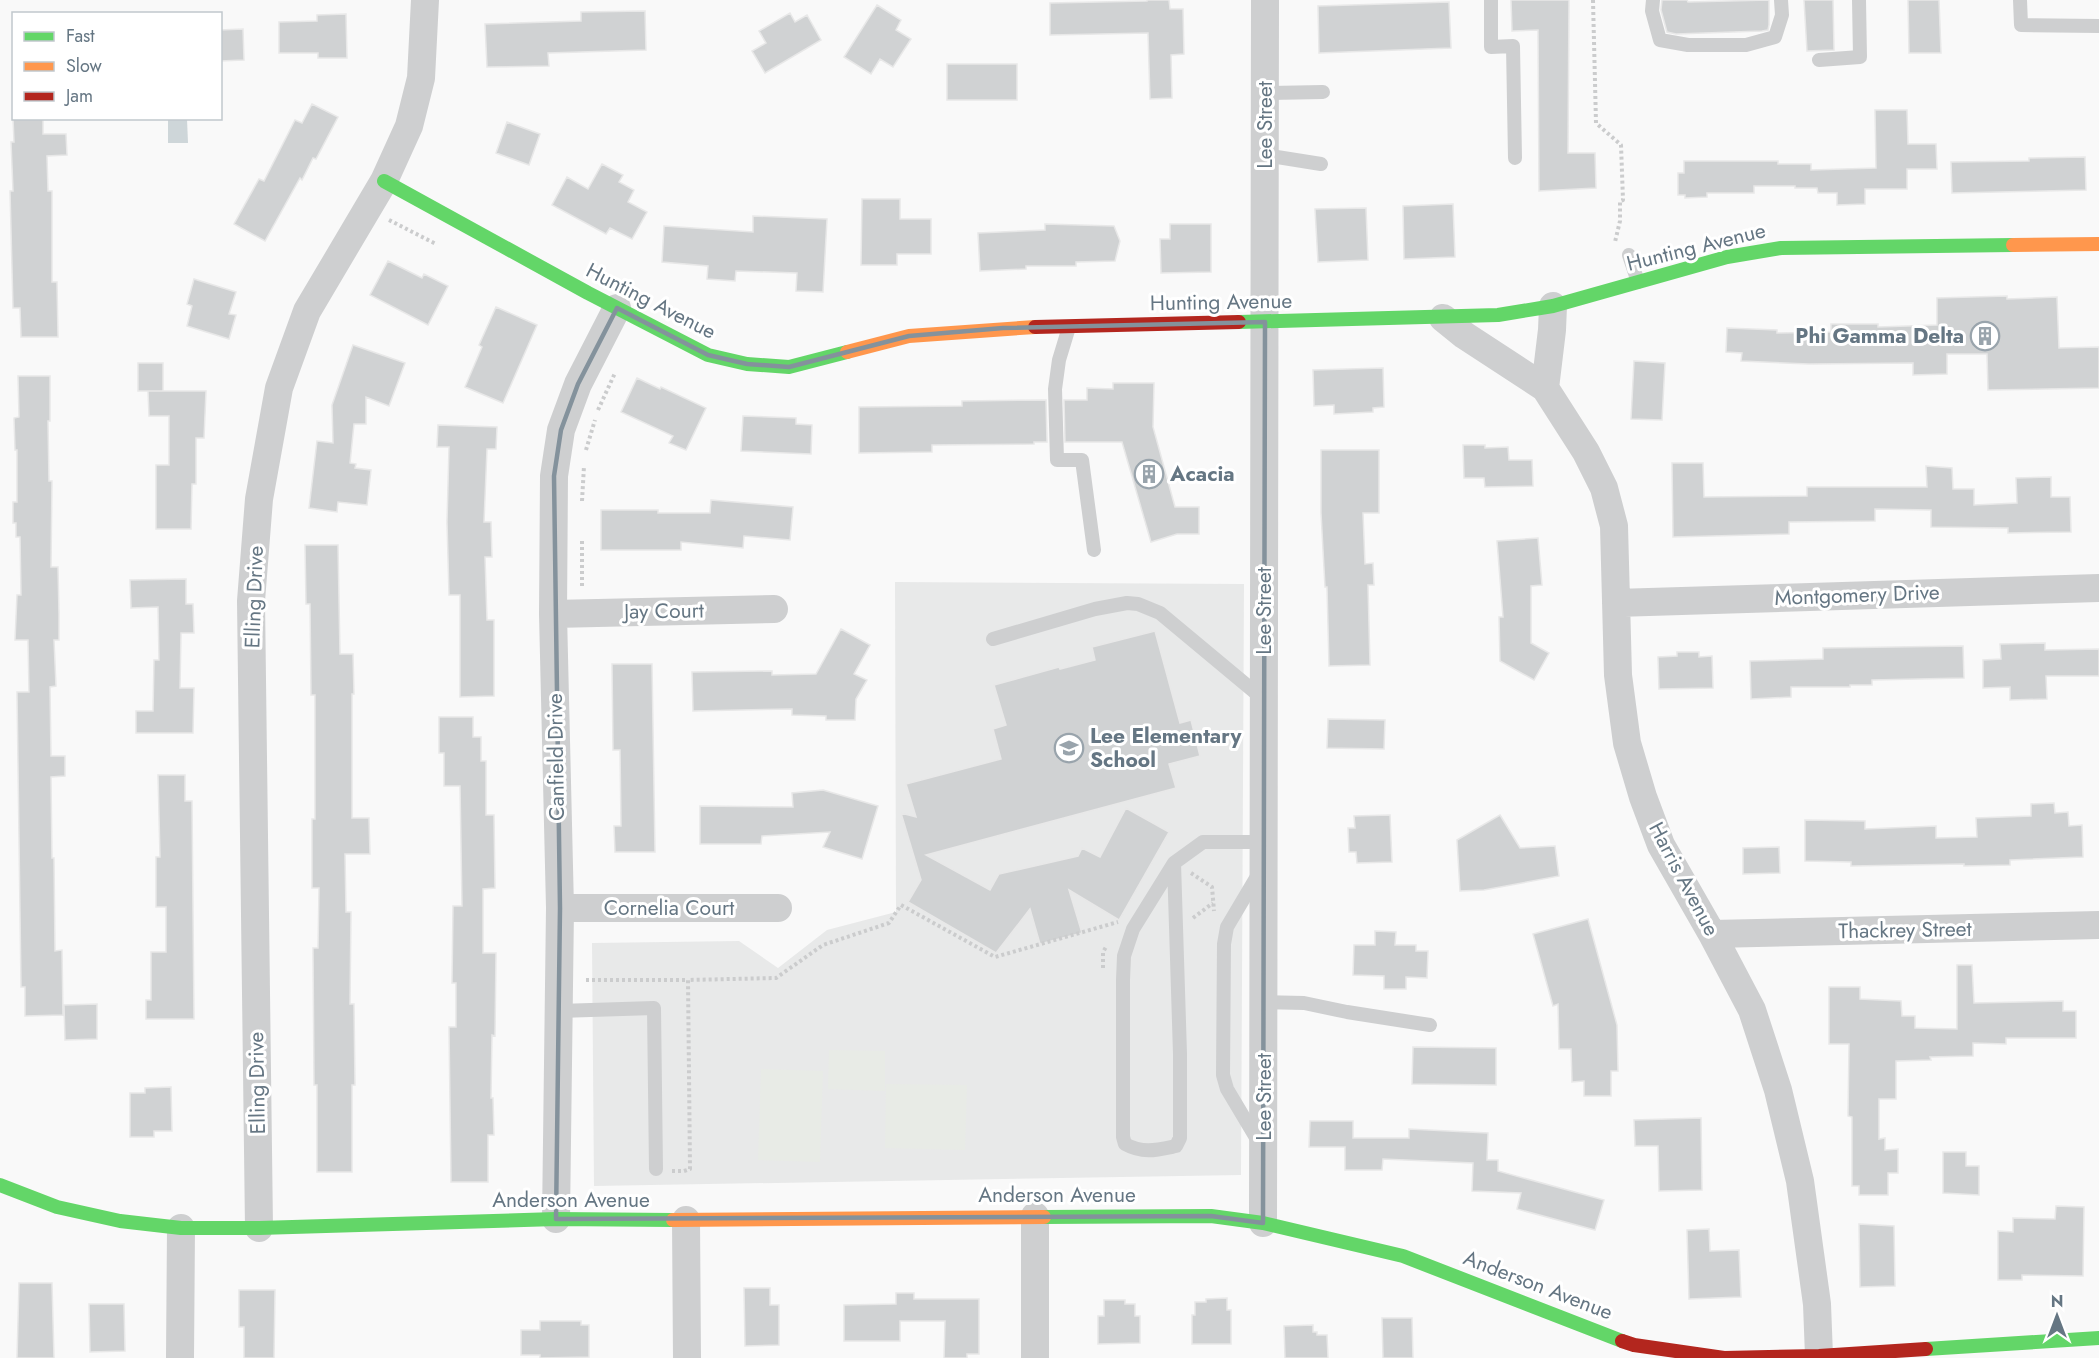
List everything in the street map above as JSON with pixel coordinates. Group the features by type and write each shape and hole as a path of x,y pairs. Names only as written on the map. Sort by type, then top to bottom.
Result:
{"main road":[{"name":"Hunting Avenue","path":"384,181 708,355 747,364 789,366 909,336 1003,328 1498,315 1553,306 1727,257 1781,248 2099,244"},
{"name":"Anderson Avenue","path":"0,1185 57,1207 120,1221 181,1228 259,1228 556,1219 686,1221 1211,1216 1263,1223 1402,1256 1631,1351 1724,1358 2004,1351 2099,1338"}],"street":[{"name":"Elling Drive","path":"259,1228 251,601 259,499 279,388 307,311 384,181 409,126 421,78 425,0"},
{"name":"Lee Street","path":"1263,1223 1265,0"},
{"path":"1545,388 1553,306"},
{"name":"Canfield Drive","path":"556,1219 560,908 553,614 554,476 561,430 578,384 617,308"},
{"name":"Harris Avenue","path":"1443,318 1464,336 1545,388 1586,452 1604,488 1614,526 1618,675 1627,743 1643,797 1661,845 1752,1010 1778,1090 1800,1181 1817,1304 1819,1356"},
{"name":"Montgomery Drive","path":"1616,603 2099,588"},
{"name":"Jay Court","path":"553,614 774,609"},
{"name":"Cornelia Court","path":"560,908 778,908"},
{"name":"Thackrey Street","path":"1712,934 2099,925"},
{"path":"1035,1216 1035,1358"},
{"path":"686,1221 687,1358"},
{"path":"180,1358 181,1228"}],"lane":[{"path":"1491,0 1491,47 1513,46 1515,158"},
{"path":"1653,0 1652,11 1660,40 1688,45 1746,45 1776,37 1782,15 1781,0"},
{"path":"1819,60 1860,57 1859,0"},
{"path":"2020,0 2021,25 2099,26"},
{"path":"1265,93 1323,92"},
{"path":"1265,155 1321,164"},
{"path":"1629,255 1638,282"},
{"path":"1069,327 1059,360 1055,389 1057,460 1083,459 1094,550"},
{"path":"993,639 1095,609 1127,603 1138,604 1160,613 1264,699"},
{"path":"1174,863 1180,1054 1180,1138 1176,1146 1151,1151 1137,1150 1125,1144 1123,1137 1124,956 1132,929 1174,863 1203,842 1263,854 1227,927 1224,944 1223,1063 1223,1075 1227,1089 1263,1150"},
{"path":"1264,1002 1304,1003 1430,1025"},
{"path":"559,1011 654,1008 656,1169"}],"path":[{"path":"1593,0 1596,123 1621,145 1623,200 1620,201 1620,220 1615,243"},
{"path":"368,209 437,245"},
{"path":"582,511 584,458 596,415 620,364"},
{"path":"582,533 582,613"},
{"path":"586,980 776,978 824,945 890,923 901,904 995,957 1123,919"},
{"path":"668,1180 668,1171 690,1169 688,980"}],"highlighted area":[{"path":"617,308 708,355 747,364 789,367 909,336 1003,328 1265,322 1263,1223 1211,1216 556,1219 560,908 554,476 561,430 578,384"}],"shaded area":[{"path":"168,120 187,120 188,143 168,143"},
{"name":"Lee Elementary School","path":"895,582 1244,584 1241,1175 594,1186 592,943 739,941 778,968 827,930 896,912"},
{"path":"829,1050 885,1051 885,1091 828,1089"},
{"path":"761,1069 823,1071 820,1162 758,1160"},
{"path":"886,1084 967,1085 965,1150 885,1148"}],"building":[{"path":"1169,0 1170,9 1183,9 1184,54 1171,55 1172,98 1150,99 1148,33 1050,35 1050,3"},
{"path":"1511,0 1569,0 1568,153 1595,153 1596,188 1539,191 1538,30 1512,31"},
{"path":"1662,0 1687,0 1688,2 1769,0 1768,30 1676,34 1667,32 1661,10"},
{"path":"1804,0 1833,0 1834,50 1807,51"},
{"path":"1908,0 1939,0 1941,53 1909,53"},
{"path":"1449,2 1451,48 1319,53 1318,6"},
{"path":"877,5 901,20 896,30 911,39 893,67 880,59 871,74 844,57"},
{"path":"645,11 646,50 548,53 549,66 487,67 485,24 581,21 581,12"},
{"path":"790,13 795,22 807,15 821,40 765,73 752,51 766,43 759,31"},
{"path":"346,14 347,58 318,58 318,53 279,53 279,22 317,21 317,15"},
{"path":"243,29 244,60 222,61 222,30"},
{"path":"947,64 1017,64 1017,100 947,100"},
{"path":"312,104 338,117 316,159 313,158 302,180 300,178 265,241 234,224 259,179 264,181 295,120 302,123"},
{"path":"1875,110 1907,110 1908,144 1936,144 1937,169 1907,169 1907,189 1865,189 1865,204 1837,205 1837,193 1818,193 1817,188 1795,188 1795,186 1754,186 1754,193 1707,193 1707,197 1685,198 1685,195 1678,195 1678,173 1684,173 1684,161 1778,161 1778,164 1811,164 1811,170 1876,168"},
{"path":"13,120 43,120 43,134 66,134 67,155 47,156 48,191 52,191 52,282 57,282 58,337 21,337 20,308 13,308 10,191 13,191 11,142 14,142"},
{"path":"507,122 540,134 529,165 496,153"},
{"path":"2085,157 2086,190 1952,193 1951,162 2029,161 2029,158"},
{"path":"602,164 623,175 619,182 634,190 628,202 647,212 632,239 610,228 606,234 552,205 567,177 588,189"},
{"path":"862,199 900,199 900,219 931,219 931,254 897,254 897,265 861,265"},
{"path":"1453,204 1455,257 1404,259 1403,206"},
{"path":"1366,208 1368,260 1318,262 1315,209"},
{"path":"753,216 827,219 823,292 796,291 797,273 736,271 735,281 707,279 708,266 662,262 664,226 753,232"},
{"path":"1045,224 1114,226 1120,241 1115,261 1076,262 1076,266 1026,266 1026,269 980,271 978,233 1045,230"},
{"path":"1170,224 1211,224 1211,272 1161,273 1160,239 1170,239"},
{"path":"388,261 422,278 424,274 448,286 428,325 370,295"},
{"path":"194,279 236,292 229,314 236,315 229,339 187,326 192,306 187,304"},
{"name":"Phi Gamma Delta","path":"2007,296 2007,299 2057,297 2059,348 2099,347 2099,388 1988,390 1987,354 1947,354 1947,374 1913,375 1913,363 1809,364 1741,361 1742,353 1726,352 1727,328 1777,330 1777,333 1831,332 1831,324 1878,324 1878,327 1937,325 1937,298"},
{"path":"496,307 537,325 503,403 465,387 482,347 479,345"},
{"path":"353,345 405,363 389,406 366,397 366,424 354,424 350,463 356,464 355,468 371,470 367,505 338,502 337,512 309,508 317,441 333,443 332,405"},
{"path":"1634,361 1665,363 1662,420 1631,419"},
{"path":"138,363 163,363 163,391 138,391"},
{"path":"1383,368 1384,407 1373,408 1373,412 1334,414 1334,405 1314,406 1313,370"},
{"path":"18,376 50,376 50,421 48,421 49,481 52,481 51,567 58,567 59,614 59,640 54,640 56,686 50,687 51,756 65,756 65,776 51,777 52,858 54,858 55,951 62,950 63,1015 25,1016 25,987 21,987 17,692 29,692 28,640 15,640 17,595 21,595 20,537 16,537 16,523 13,523 13,502 17,502 17,450 15,450 14,418 19,417"},
{"path":"637,378 706,408 686,450 669,443 673,436 621,412"},
{"name":"Acacia","path":"1113,383 1154,383 1153,427 1175,507 1199,507 1199,534 1177,534 1151,542 1122,442 1065,442 1064,400 1087,400 1087,388 1113,389"},
{"path":"148,391 206,391 204,438 196,438 196,484 192,484 191,529 156,529 156,465 169,465 169,416 149,416"},
{"path":"1046,400 1047,442 932,445 932,452 859,453 859,407 962,406 962,401"},
{"path":"743,416 796,418 796,424 812,425 811,454 741,451"},
{"path":"438,425 497,427 496,449 487,449 484,522 491,522 492,557 485,557 487,620 494,620 494,696 460,697 460,595 449,595 447,522 449,447 437,447"},
{"path":"1463,445 1485,445 1485,448 1508,447 1509,460 1532,460 1533,486 1485,487 1484,478 1464,478"},
{"path":"1321,450 1379,450 1379,513 1363,513 1365,564 1373,563 1374,585 1368,585 1370,665 1329,666 1327,587 1325,587 1321,513"},
{"path":"1672,463 1703,463 1704,497 1807,496 1807,487 1927,487 1926,466 1952,468 1953,489 1974,489 1974,505 2017,503 2016,478 2051,477 2051,497 2070,497 2071,532 2008,533 2008,528 1931,527 1931,510 1875,509 1875,521 1789,522 1789,534 1673,537"},
{"path":"711,500 793,507 790,540 744,536 743,548 681,542 681,550 601,550 601,510 710,513"},
{"path":"1538,538 1542,585 1531,586 1531,643 1549,653 1534,680 1500,661 1499,617 1503,617 1497,541"},
{"path":"305,545 338,545 340,654 353,654 352,818 369,818 370,854 345,854 346,912 351,912 350,1004 354,1004 355,1085 352,1085 352,1172 317,1172 313,948 318,948 319,888 312,888 312,819 315,819 315,695 311,695 310,604 306,604"},
{"path":"186,579 186,604 193,604 194,633 181,633 180,688 194,688 193,733 136,733 136,711 153,711 154,660 159,660 158,607 131,608 130,580"},
{"path":"841,629 870,645 854,674 867,680 856,699 855,720 826,720 826,716 792,715 792,709 693,711 692,672 772,671 772,675 816,674"},
{"path":"1155,631 1180,723 1191,720 1200,756 1169,764 1176,788 926,855 990,890 999,874 1078,856 1082,848 1100,857 1126,808 1169,832 1119,920 1069,890 1082,933 1040,944 1030,909 996,953 908,902 921,880 901,813 916,817 906,784 1001,759 993,729 1006,725 994,685 1059,667 1060,669 1095,660 1092,647"},
{"path":"2045,643 2045,650 2099,649 2099,676 2046,676 2047,699 2010,700 2010,687 1983,688 1983,660 2001,659 2000,644"},
{"path":"1963,646 1964,678 1872,680 1872,685 1850,685 1850,687 1791,687 1791,697 1751,699 1750,661 1823,659 1823,648"},
{"path":"1677,652 1699,652 1699,657 1712,656 1713,688 1659,689 1658,657 1677,656"},
{"path":"612,664 652,664 655,852 615,852 614,826 621,826 620,750 613,750"},
{"path":"439,717 473,717 473,737 481,737 481,761 486,761 486,815 494,815 495,888 483,889 483,953 496,953 495,1036 492,1035 491,1098 493,1098 494,1135 488,1135 488,1182 451,1182 449,1027 456,1027 456,983 452,983 453,906 462,906 460,786 444,786 444,753 439,753"},
{"path":"1328,719 1385,720 1384,749 1327,748"},
{"path":"158,775 185,775 185,801 192,801 194,1019 146,1019 146,1000 151,1000 151,952 166,952 166,907 156,907 156,857 160,857"},
{"path":"823,790 878,806 862,859 823,847 830,832 762,836 761,844 700,844 700,806 793,807 792,793"},
{"path":"2054,803 2055,813 2068,812 2069,826 2082,825 2083,857 2010,860 2010,865 1964,866 1964,864 1851,866 1851,862 1805,861 1805,820 1865,821 1865,829 1936,826 1936,838 1977,837 1976,818 2031,816 2031,804"},
{"path":"1390,815 1392,862 1357,863 1356,852 1349,852 1348,828 1355,828 1354,816"},
{"path":"1500,815 1520,848 1555,846 1559,876 1484,890 1460,891 1457,840"},
{"path":"1779,847 1780,873 1743,874 1743,848"},
{"path":"1588,919 1617,1025 1618,1071 1611,1071 1611,1096 1584,1096 1584,1081 1572,1082 1571,1049 1559,1049 1558,1004 1553,1006 1533,934"},
{"path":"1375,931 1396,932 1395,945 1416,945 1416,951 1428,951 1427,978 1406,977 1406,989 1384,989 1384,976 1353,975 1354,945 1375,945"},
{"path":"1957,965 1972,965 1974,1003 2063,1001 2063,1011 2076,1011 2076,1038 2006,1038 2006,1044 1973,1043 1973,1056 1896,1061 1896,1099 1879,1099 1879,1139 1885,1138 1885,1150 1898,1149 1898,1173 1888,1173 1888,1195 1859,1195 1859,1186 1852,1186 1852,1117 1848,1116 1849,1044 1829,1044 1829,987 1860,987 1860,999 1901,1001 1902,1016 1915,1016 1915,1028 1957,1029"},
{"path":"97,1004 97,1039 65,1040 64,1005"},
{"path":"1413,1047 1496,1048 1496,1085 1412,1084"},
{"path":"171,1087 172,1131 154,1131 154,1137 130,1137 130,1093 145,1093 145,1088"},
{"path":"1701,1118 1702,1190 1659,1191 1658,1146 1635,1146 1634,1120"},
{"path":"1310,1121 1353,1121 1353,1138 1409,1138 1409,1129 1488,1133 1487,1160 1498,1160 1498,1171 1604,1200 1595,1230 1517,1209 1521,1193 1472,1191 1473,1163 1383,1159 1382,1170 1345,1170 1345,1147 1309,1147"},
{"path":"1943,1152 1966,1152 1966,1166 1979,1166 1979,1195 1943,1193"},
{"path":"2056,1206 2084,1207 2083,1276 2022,1275 2022,1280 1998,1280 1998,1231 2013,1232 2013,1218 2055,1219"},
{"path":"1859,1224 1894,1226 1895,1286 1860,1287"},
{"path":"1709,1229 1710,1251 1739,1250 1741,1297 1689,1299 1687,1230"},
{"path":"19,1283 52,1283 54,1358 17,1358"},
{"path":"744,1288 770,1288 770,1305 779,1305 779,1345 745,1346"},
{"path":"239,1290 275,1290 274,1358 244,1358 244,1327 239,1327"},
{"path":"896,1293 914,1293 914,1299 979,1299 979,1354 967,1354 967,1358 944,1358 945,1321 900,1321 900,1341 844,1341 844,1305 896,1304"},
{"path":"1227,1298 1227,1310 1231,1310 1231,1344 1192,1344 1192,1315 1195,1315 1195,1302"},
{"path":"1104,1300 1125,1300 1125,1304 1135,1304 1135,1316 1140,1316 1140,1343 1098,1344 1098,1316 1104,1316"},
{"path":"89,1304 124,1304 125,1351 90,1352"},
{"path":"1382,1318 1412,1318 1413,1358 1383,1358"},
{"path":"540,1321 581,1321 581,1325 589,1325 589,1357 540,1358 540,1355 521,1355 521,1330 540,1330"},
{"path":"1313,1325 1313,1332 1317,1332 1317,1335 1327,1335 1328,1358 1285,1358 1284,1326"}],"traffic: fast":[{"path":"384,181 588,293 708,355 747,364 789,367 847,352"},
{"path":"1239,322 1498,315 1553,306 1727,257 1781,248 2013,245"},
{"path":"0,1185 57,1207 120,1221 181,1228 259,1228 556,1219 673,1220"},
{"path":"1044,1217 1211,1216 1263,1223 1403,1256 1622,1341"},
{"path":"1926,1349 2099,1338"}],"traffic: slow":[{"path":"2013,245 2099,244"},
{"path":"847,352 909,336 1035,327"},
{"path":"673,1220 1044,1217"}],"traffic: jam":[{"path":"1035,327 1239,322"},
{"path":"1622,1341 1634,1345 1724,1358 1819,1356 1926,1349"}],"place":[{"name":"Phi Gamma Delta","path":"1985,336"},
{"name":"Acacia","path":"1149,474"},
{"name":"Lee Elementary School","path":"1069,748"}]}
